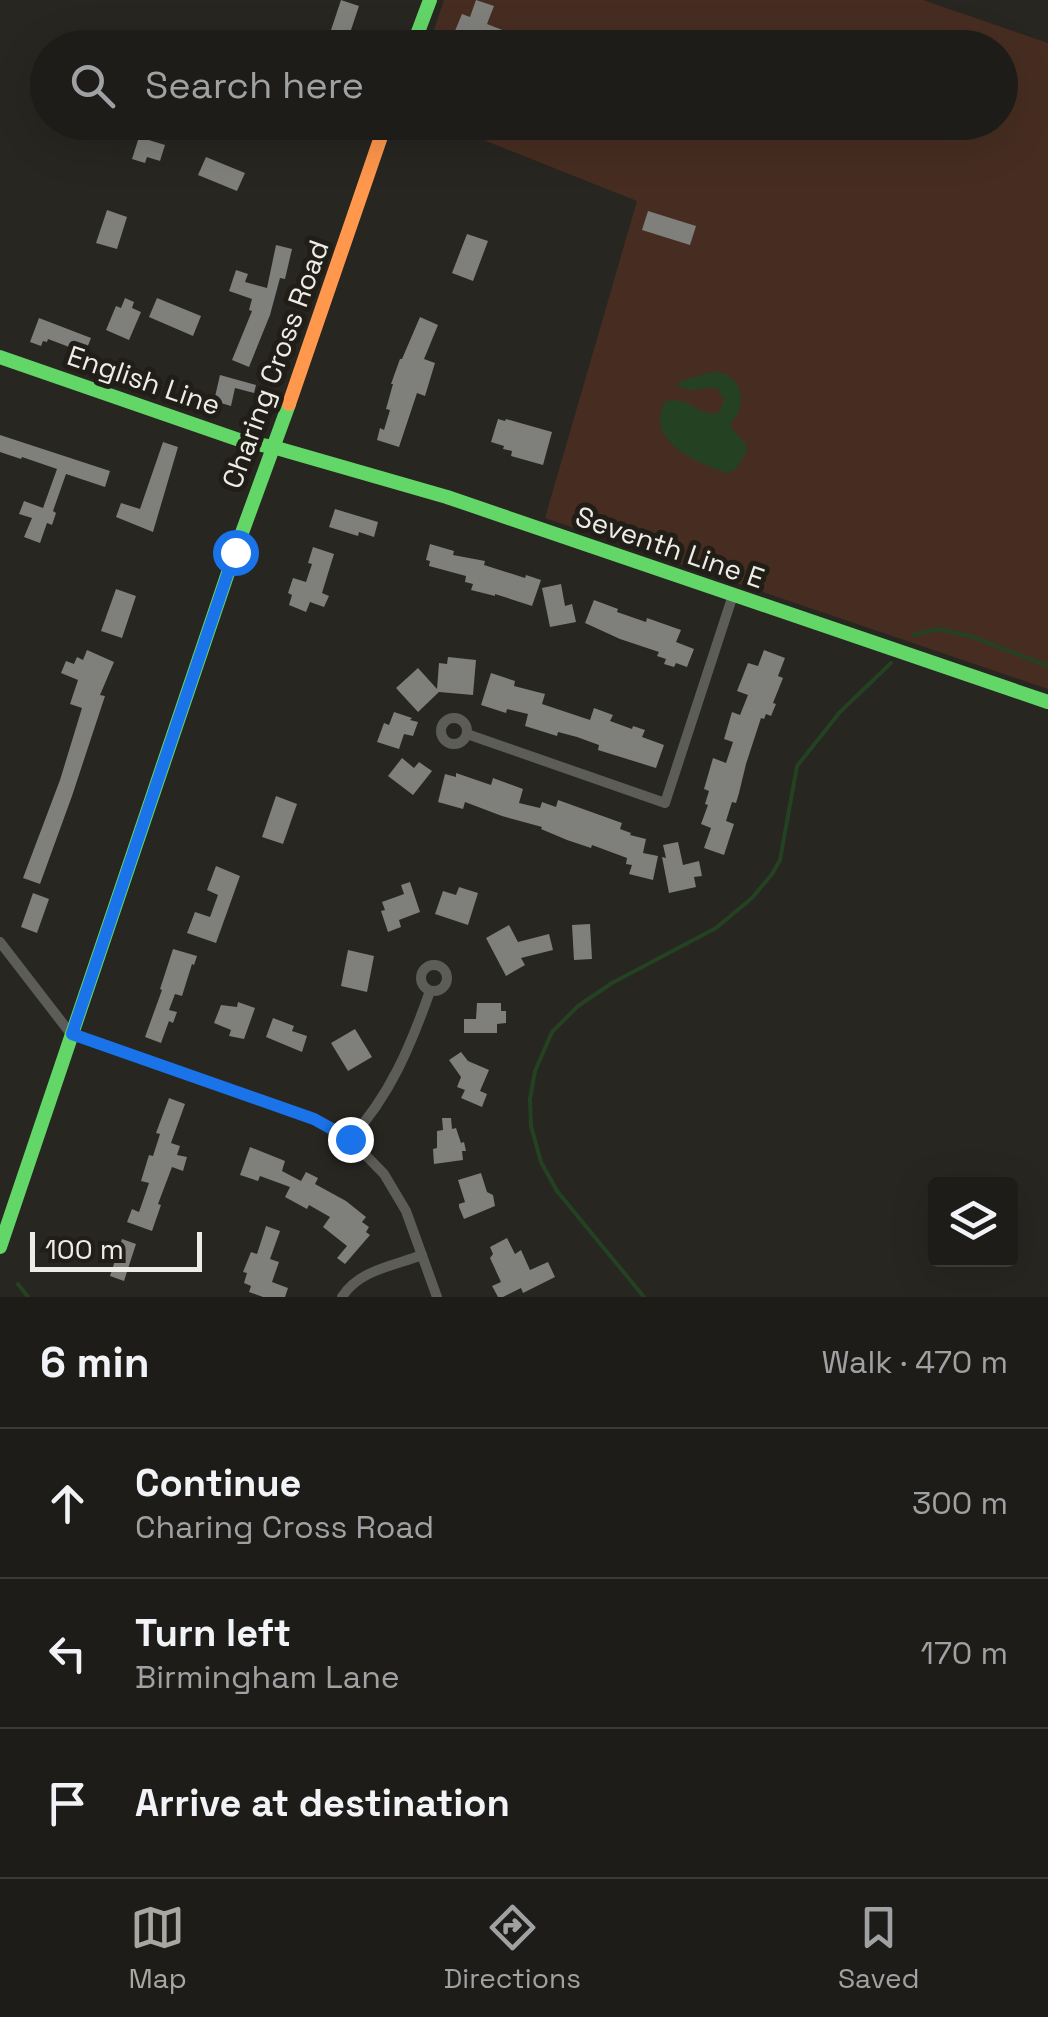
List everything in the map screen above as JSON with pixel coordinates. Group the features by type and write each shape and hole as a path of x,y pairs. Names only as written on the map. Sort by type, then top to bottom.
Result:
{"main road":[{"path":"419,30 430,0"},
{"name":"Charing Cross Road","path":"0,1247 229,570 380,140"},
{"name":"English Line","path":"0,357 245,442 273,447"},
{"name":"Seventh Line E","path":"273,447 446,496 1048,702"}],"street":[{"path":"466,734 665,803 733,595"},
{"path":"0,942 72,1034 314,1119 350,1139 384,1174 397,1194 414,1228 438,1297"},
{"path":"350,1139 394,1080 430,991"},
{"path":"342,1297 361,1277 422,1255"}],"shaded area":[{"path":"444,0 923,0 1010,30 434,30"},
{"path":"1018,33 1048,43 1048,689 545,518 637,201 484,140 1018,140"},
{"path":"713,372 730,377 741,398 731,428 747,451 736,469 728,473 689,457 667,439 661,427 666,401 683,401 705,412 719,412 724,400 718,389 690,390 676,385"}],"building":[{"path":"341,0 359,6 351,30 331,30"},
{"path":"476,0 494,6 487,24 502,30 455,30 462,14 470,17"},
{"path":"138,140 165,145 160,161 147,157 145,163 132,159"},
{"path":"206,157 245,173 237,191 198,175"},
{"path":"107,210 127,217 117,249 96,243"},
{"path":"648,211 696,226 690,245 642,230"},
{"path":"467,234 488,241 473,281 452,273"},
{"path":"276,245 292,249 285,279 280,278 249,367 232,360 252,311 252,299 229,291 236,270 248,274 245,282 267,288"},
{"path":"125,298 141,312 129,340 106,330 116,306 121,308"},
{"path":"157,298 201,316 193,336 149,317"},
{"path":"420,317 438,325 424,359 435,363 425,396 417,393 399,447 377,440 390,410 386,409 391,384"},
{"path":"39,318 91,338 85,353 48,339 41,346 30,342"},
{"path":"220,375 256,385 254,393 235,388 231,406 214,401"},
{"path":"498,419 552,432 543,465 511,456 512,451 491,442"},
{"path":"0,435 110,471 105,487 66,474 52,525 47,523 40,543 24,537 32,518 19,514 24,501 43,508 57,469 0,452"},
{"path":"163,442 178,447 153,532 116,517 121,503 140,509"},
{"path":"335,509 378,522 374,537 329,527"},
{"path":"430,544 454,551 453,555 541,580 532,606 471,590 473,584 465,582 466,576 429,566 430,561 426,560"},
{"path":"313,547 334,554 322,593 329,596 324,607 310,602 306,612 289,605 292,595 288,593 293,578 306,582"},
{"path":"561,584 565,606 572,604 576,622 550,627 542,588"},
{"path":"116,589 136,596 122,638 101,631"},
{"path":"594,600 646,622 647,618 681,630 676,642 694,649 687,667 664,664 666,659 657,656 659,652 585,623"},
{"path":"87,650 114,662 40,884 23,878 82,708 70,704 78,680 61,673 66,661 74,664 77,657 83,660"},
{"path":"764,650 785,658 778,676 783,678 771,716 761,718 736,803 732,802 726,821 734,824 724,855 704,848 711,828 701,824 708,805 705,804 709,791 704,789 713,758 726,763 733,742 724,739 732,712 740,715 748,695 737,691 748,663 758,666"},
{"path":"448,657 476,660 473,695 439,692 418,712 396,688 418,668 437,689 439,663 447,664"},
{"path":"491,673 515,681 514,686 545,694 542,704 590,720 594,708 613,715 610,721 645,730 642,737 664,745 656,768 598,750 599,745 577,737 558,732 557,736 525,726 528,714 507,709 506,713 481,705"},
{"path":"394,712 418,722 413,736 404,734 399,749 377,742 384,723 389,725"},
{"path":"402,758 414,768 419,762 432,771 413,795 388,776"},
{"path":"456,773 491,785 493,778 523,789 519,803 540,808 542,802 556,807 558,800 622,823 620,829 646,839 643,853 658,856 653,880 629,874 632,865 626,864 627,858 592,845 591,848 567,840 542,827 465,802 463,809 438,802 445,774 456,777"},
{"path":"276,796 297,804 283,844 262,837"},
{"path":"678,842 683,865 699,861 702,876 694,877 696,887 669,893 663,845"},
{"path":"216,866 240,876 216,943 187,933 195,912 210,917 218,895 207,890"},
{"path":"410,882 420,912 399,920 401,927 388,932 382,902 404,894 401,885"},
{"path":"459,887 478,893 468,925 435,914 443,891 456,895"},
{"path":"33,893 49,899 37,933 21,927"},
{"path":"590,924 592,959 574,960 572,925"},
{"path":"509,925 518,942 549,934 553,950 521,958 525,965 506,976 486,938"},
{"path":"173,949 197,956 182,996 175,994 169,1010 177,1012 161,1043 145,1037"},
{"path":"348,950 374,956 367,992 341,986"},
{"path":"238,1002 255,1008 244,1039 229,1036 231,1030 214,1023 221,1005 237,1007"},
{"path":"477,1003 501,1003 506,1023 497,1024 497,1033 464,1033 464,1019 476,1019"},
{"path":"273,1018 307,1036 302,1052 266,1037"},
{"path":"355,1029 372,1057 348,1071 331,1043"},
{"path":"461,1052 468,1061 489,1070 480,1091 487,1094 482,1107 461,1098 465,1090 457,1087 461,1077 449,1060"},
{"path":"169,1098 185,1104 171,1143 180,1146 177,1155 187,1157 183,1171 172,1167 152,1231 127,1222 132,1209 139,1212 149,1183 141,1181 149,1155 153,1156 160,1134 156,1133"},
{"path":"442,1118 451,1118 452,1129 456,1128 461,1143 464,1142 463,1160 434,1164 433,1149 437,1148 437,1131 443,1130"},
{"path":"250,1147 285,1161 282,1171 301,1181 306,1172 318,1178 315,1184 366,1217 362,1222 369,1227 366,1232 370,1235 345,1264 337,1258 347,1246 323,1227 330,1217 285,1197 290,1187 260,1176 258,1181 240,1175"},
{"path":"481,1173 495,1206 464,1219 459,1204 465,1202 458,1180"},
{"path":"266,1226 280,1231 270,1259 279,1262 272,1282 288,1288 285,1297 263,1297 249,1292 251,1286 244,1283 247,1273 243,1272 251,1252 257,1254"},
{"path":"507,1238 515,1254 521,1250 530,1270 548,1262 555,1277 523,1293 521,1288 498,1297 492,1286 501,1282 490,1258 490,1247"},
{"path":"122,1239 136,1244 124,1281 110,1276"}],"waterway":[{"path":"914,635 938,629 970,636 1048,666"},
{"path":"644,1297 557,1191 541,1162 531,1126 535,1071 552,1032 578,1006 612,983 716,928 752,898 780,860 797,766 840,712 891,663"},
{"path":"18,1284 28,1297"}],"traffic: fast":[{"path":"419,30 430,0"},
{"path":"0,357 245,442 447,497 1048,702"},
{"path":"0,1247 235,552 289,404"}],"traffic: slow":[{"path":"289,404 380,140"}],"route":[{"path":"235,552 72,1034 314,1119 350,1139"}]}
